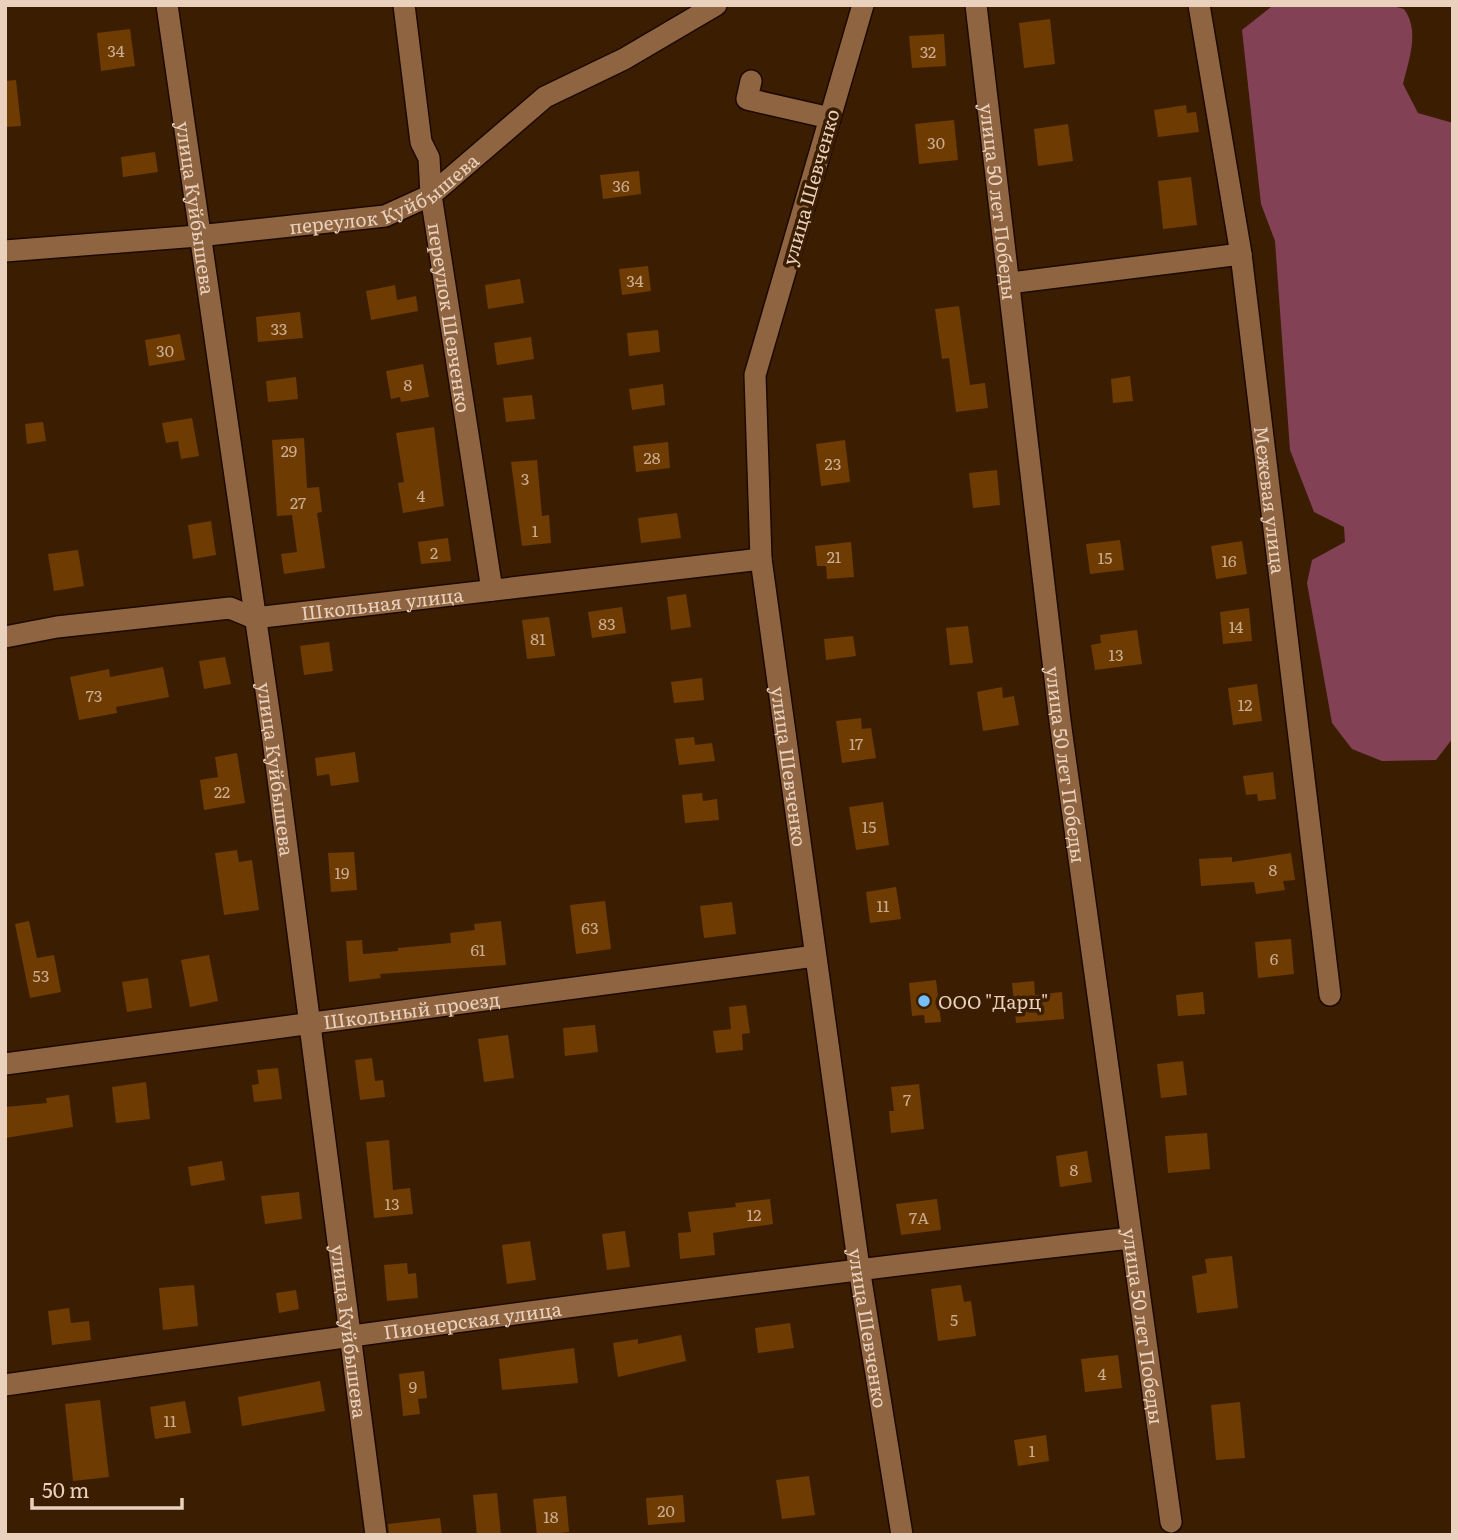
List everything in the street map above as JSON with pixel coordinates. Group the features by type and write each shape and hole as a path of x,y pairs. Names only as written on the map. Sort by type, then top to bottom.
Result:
{"street":[{"name":"улица Куйбышева","path":"167,5 254,618 376,1535"},
{"name":"переулок Шевченко","path":"404,5 421,142 429,158 431,195 492,590"},
{"name":"переулок Куйбышева","path":"5,251 198,236 385,216 431,195 545,97 624,59 716,5"},
{"name":"улица Шевченко","path":"863,5 755,375 761,559 859,1268 902,1534"},
{"name":"улица 50 лет Победы","path":"976,5 1060,721 1171,1522"},
{"name":"Межевая улица","path":"1199,5 1241,254 1330,995"},
{"path":"751,81 747,99 830,118"},
{"path":"1010,283 1241,254"},
{"name":"Школьная улица","path":"5,637 57,627 230,608 254,618 761,559"},
{"name":"Школьный проезд","path":"5,1064 815,956"},
{"name":"Пионерская улица","path":"5,1385 349,1335 859,1268 1130,1238"},
{"path":"895,1535 902,1534"}],"shaded area":[{"path":"1389,5 1404,9 1409,18 1412,36 1403,84 1418,113 1453,123 1453,738 1436,760 1382,761 1352,749 1332,723 1307,583 1312,560 1345,542 1344,527 1314,512 1290,450 1275,241 1261,204 1242,30 1271,7"}],"building":[{"path":"1050,19 1055,64 1024,68 1019,23"},
{"path":"130,29 135,66 101,71 97,33"},
{"path":"944,34 946,66 912,68 909,36"},
{"path":"16,80 21,126 5,127 5,81"},
{"path":"1186,105 1187,113 1196,112 1199,132 1158,137 1154,110"},
{"path":"954,120 958,160 919,164 915,124"},
{"path":"1068,124 1073,161 1038,166 1034,129"},
{"path":"155,152 158,172 123,177 121,157"},
{"path":"639,171 641,194 603,199 600,175"},
{"path":"1191,177 1197,225 1163,229 1158,181"},
{"path":"648,266 651,291 622,295 619,269"},
{"path":"520,279 524,303 488,309 485,285"},
{"path":"395,285 397,300 416,296 418,311 371,320 366,291"},
{"path":"959,306 970,385 985,383 988,408 956,412 949,358 942,359 935,309"},
{"path":"300,312 303,338 258,342 256,317"},
{"path":"658,330 660,352 629,356 627,333"},
{"path":"180,334 185,360 149,366 145,340"},
{"path":"531,337 534,359 497,365 494,343"},
{"path":"423,364 429,397 401,402 400,397 391,399 386,371"},
{"path":"1130,376 1133,401 1113,403 1111,379"},
{"path":"296,377 298,399 268,402 266,381"},
{"path":"663,384 665,405 632,410 629,389"},
{"path":"532,395 535,419 506,422 503,398"},
{"path":"192,418 199,456 181,459 178,441 166,443 162,423"},
{"path":"43,422 46,441 27,444 25,424"},
{"path":"434,427 444,506 403,513 398,483 404,482 396,433"},
{"path":"304,438 307,488 319,487 322,512 317,513 325,568 284,574 281,554 297,552 292,515 277,516 272,440"},
{"path":"845,440 850,482 821,486 816,444"},
{"path":"668,442 670,468 636,472 633,446"},
{"path":"537,460 542,516 549,515 551,543 522,546 511,462"},
{"path":"997,470 1000,505 973,508 969,473"},
{"path":"677,513 681,538 641,543 638,518"},
{"path":"211,521 216,555 193,559 188,525"},
{"path":"448,538 451,561 421,564 418,542"},
{"path":"1120,540 1124,570 1090,574 1086,544"},
{"path":"1242,541 1247,574 1216,579 1211,546"},
{"path":"851,542 854,577 827,579 826,566 817,566 815,546"},
{"path":"78,550 84,586 54,591 48,554"},
{"path":"686,594 691,627 671,630 667,597"},
{"path":"622,607 626,633 592,638 588,612"},
{"path":"1249,608 1252,641 1223,644 1220,612"},
{"path":"549,617 555,656 527,659 522,620"},
{"path":"968,626 973,663 950,665 946,628"},
{"path":"1137,630 1142,664 1095,670 1091,645 1101,643 1100,635"},
{"path":"853,636 856,656 826,660 824,639"},
{"path":"329,642 333,671 304,675 300,646"},
{"path":"225,657 231,684 204,689 199,661"},
{"path":"163,667 169,697 116,707 117,713 79,720 70,677 109,669 110,677"},
{"path":"702,678 704,700 674,703 671,682"},
{"path":"1257,684 1262,721 1233,725 1228,688"},
{"path":"1002,687 1003,698 1014,696 1019,725 983,731 977,692"},
{"path":"861,718 862,729 871,728 876,758 842,763 836,721"},
{"path":"694,737 695,745 712,743 715,761 679,765 675,739"},
{"path":"355,752 359,782 331,786 329,774 317,776 315,758"},
{"path":"237,753 245,803 204,810 200,780 218,777 215,757"},
{"path":"1273,772 1276,799 1258,801 1257,794 1246,795 1243,776"},
{"path":"702,793 703,801 717,799 719,820 685,823 682,795"},
{"path":"883,802 889,845 856,850 849,807"},
{"path":"237,850 239,862 252,860 259,910 224,915 215,853"},
{"path":"354,852 357,890 331,892 328,853"},
{"path":"1291,853 1295,880 1283,881 1285,890 1256,894 1254,882 1201,886 1199,859 1232,857 1232,862"},
{"path":"896,887 901,919 870,923 866,892"},
{"path":"605,901 611,949 576,954 570,905"},
{"path":"732,902 736,934 704,938 700,906"},
{"path":"29,921 37,958 54,955 61,992 30,998 15,924"},
{"path":"501,921 506,965 380,974 381,978 349,982 346,941 362,940 363,954 398,951 398,948 451,943 450,933 475,930 474,924"},
{"path":"1291,939 1294,974 1258,978 1255,942"},
{"path":"209,955 218,1001 190,1007 181,960"},
{"path":"148,978 152,1008 127,1012 122,982"},
{"path":"936,980 941,1022 925,1023 924,1015 912,1016 909,983"},
{"path":"1034,981 1035,995 1062,992 1064,1019 1016,1023 1012,983"},
{"path":"1203,992 1205,1014 1178,1016 1176,995"},
{"path":"746,1005 750,1033 742,1034 743,1050 716,1053 713,1031 731,1029 729,1007"},
{"path":"595,1025 598,1052 565,1056 563,1028"},
{"path":"508,1035 514,1078 484,1082 478,1039"},
{"path":"372,1058 375,1081 383,1080 385,1097 360,1100 355,1060"},
{"path":"1183,1061 1187,1095 1161,1098 1157,1064"},
{"path":"278,1068 282,1099 254,1102 252,1085 259,1084 257,1070"},
{"path":"146,1082 150,1119 116,1123 112,1087"},
{"path":"919,1084 924,1129 891,1133 889,1111 894,1111 891,1087"},
{"path":"69,1095 73,1127 5,1138 5,1107 47,1103 46,1098"},
{"path":"1207,1133 1210,1169 1168,1173 1165,1136"},
{"path":"389,1140 393,1190 410,1188 413,1214 374,1218 366,1142"},
{"path":"1087,1151 1092,1182 1060,1187 1056,1156"},
{"path":"222,1161 225,1180 191,1186 188,1167"},
{"path":"299,1192 302,1219 265,1224 261,1196"},
{"path":"770,1199 773,1224 713,1233 715,1255 680,1259 678,1233 691,1232 688,1212 736,1207 735,1203"},
{"path":"937,1199 941,1230 901,1235 896,1204"},
{"path":"625,1231 630,1267 607,1270 602,1234"},
{"path":"530,1241 536,1280 507,1284 502,1245"},
{"path":"1232,1256 1238,1308 1197,1313 1192,1276 1207,1273 1205,1259"},
{"path":"407,1263 408,1274 416,1273 418,1298 387,1301 384,1265"},
{"path":"194,1285 198,1326 163,1330 159,1288"},
{"path":"961,1285 964,1302 971,1301 976,1336 938,1341 931,1289"},
{"path":"296,1290 299,1309 279,1313 276,1293"},
{"path":"69,1308 71,1323 89,1321 91,1340 52,1345 48,1311"},
{"path":"790,1323 794,1348 758,1353 755,1328"},
{"path":"681,1335 686,1361 618,1377 613,1343 638,1339 638,1344"},
{"path":"574,1348 578,1383 502,1390 499,1359"},
{"path":"1118,1355 1122,1388 1085,1392 1081,1359"},
{"path":"424,1371 427,1398 418,1399 420,1414 403,1416 399,1374"},
{"path":"320,1381 325,1411 242,1426 238,1397"},
{"path":"100,1400 109,1477 73,1481 65,1404"},
{"path":"185,1401 191,1433 155,1439 150,1407"},
{"path":"1240,1402 1245,1458 1216,1460 1211,1405"},
{"path":"1046,1435 1049,1461 1018,1466 1014,1440"},
{"path":"809,1476 815,1515 782,1519 776,1480"},
{"path":"497,1493 501,1535 477,1535 473,1495"},
{"path":"683,1495 685,1522 648,1525 646,1498"},
{"path":"566,1496 569,1532 537,1535 533,1499"},
{"path":"440,1518 442,1535 389,1535 388,1524"}],"place":[{"name":"ООО \"Дарц\"","path":"924,1001"}]}
